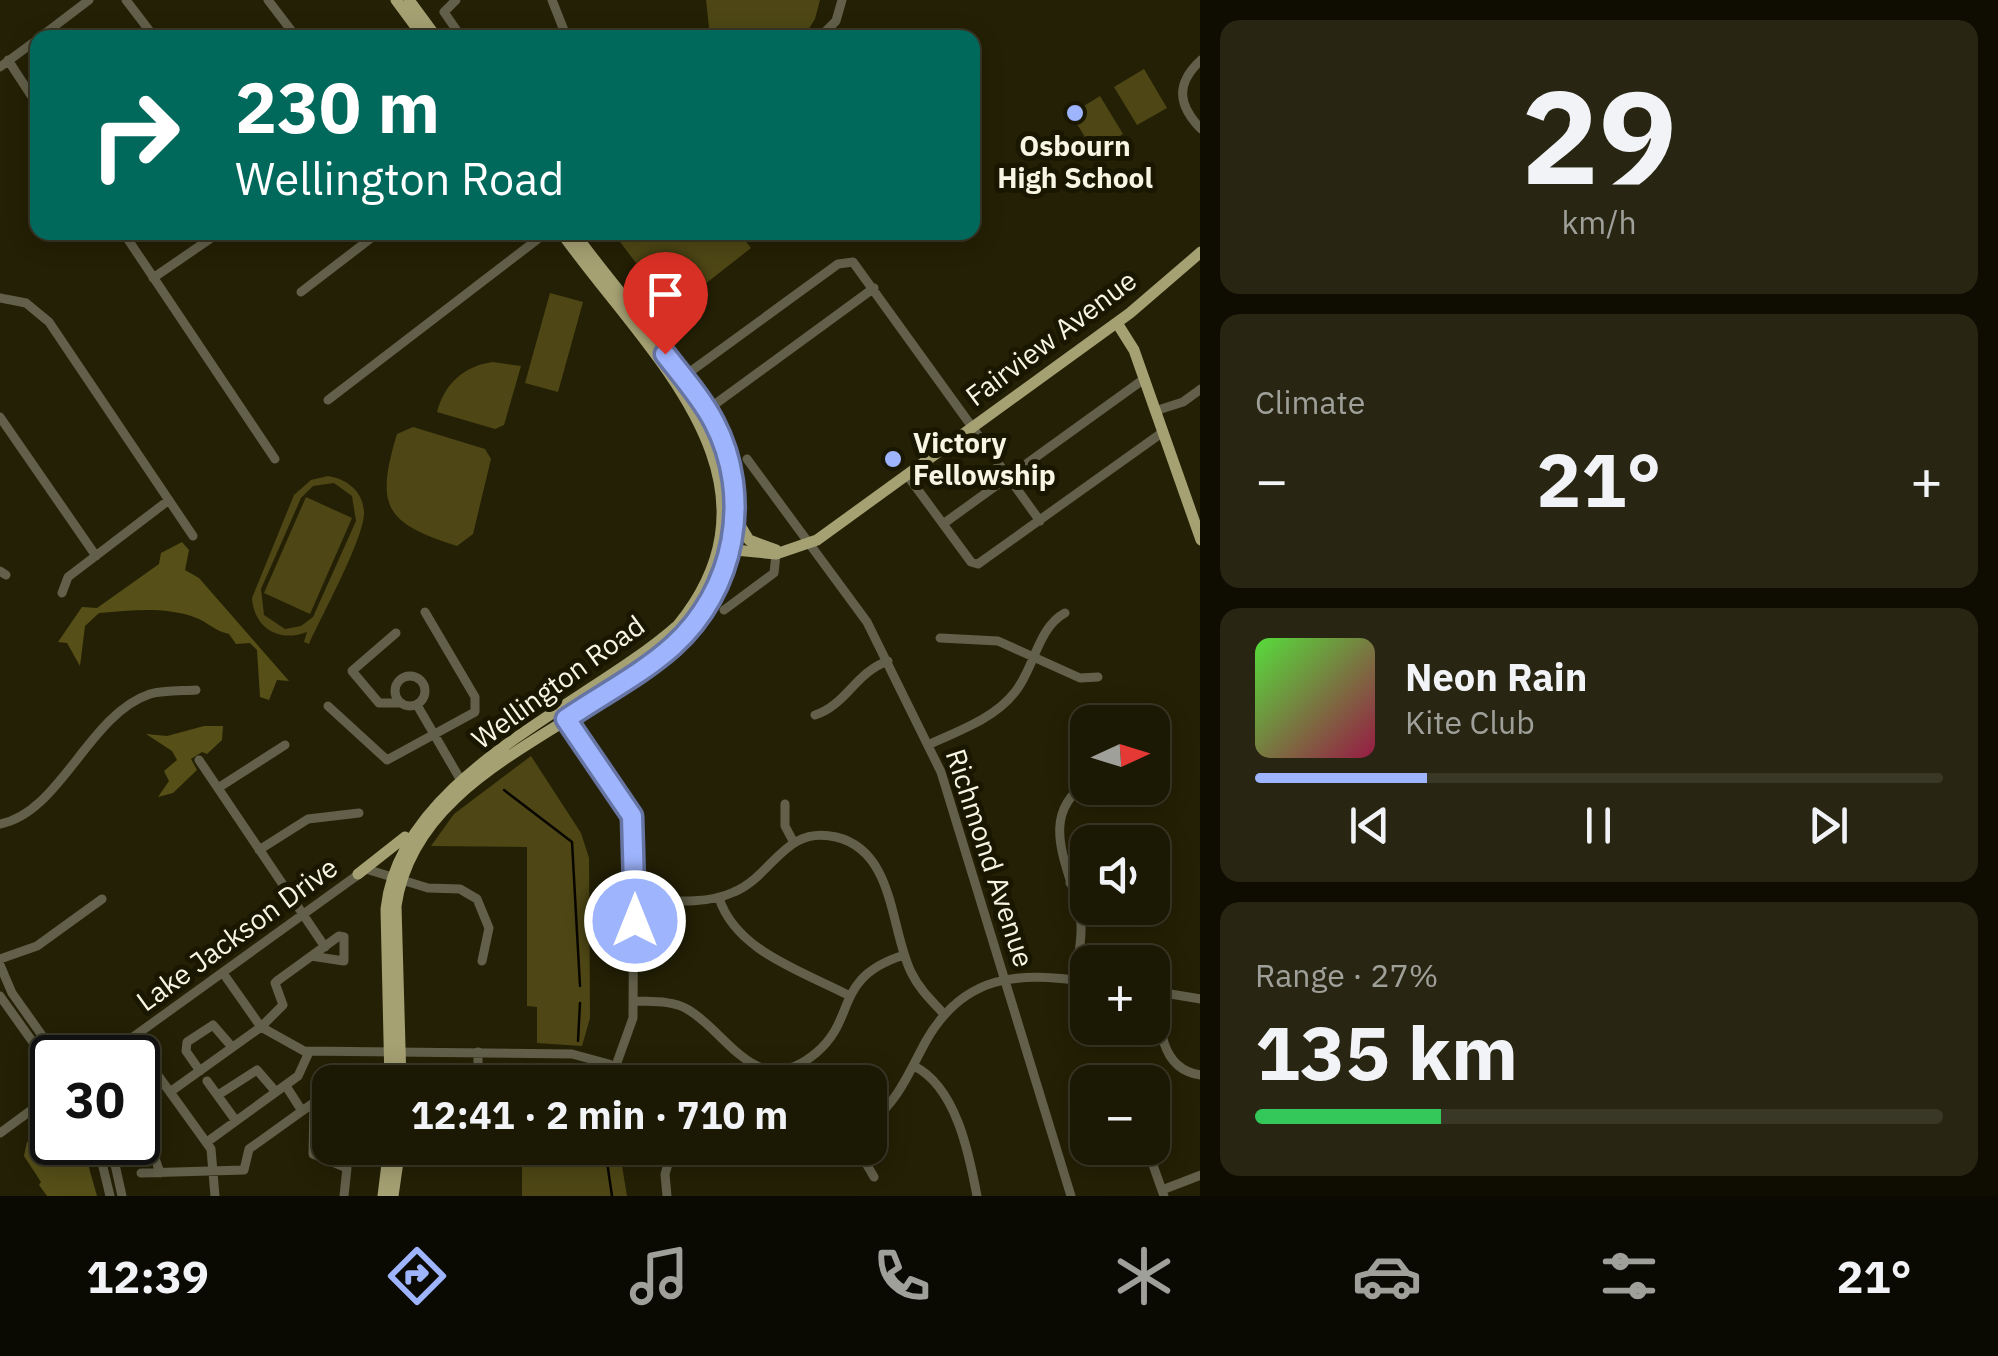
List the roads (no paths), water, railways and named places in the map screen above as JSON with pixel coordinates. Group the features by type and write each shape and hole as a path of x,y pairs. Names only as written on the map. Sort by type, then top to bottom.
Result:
{"main road":[{"path":"396,0 418,30"},
{"path":"408,0 430,30"},
{"name":"Wellington Road","path":"396,1065 386,924 396,878 419,824 563,714 663,654 690,630 716,590 734,512 730,467 707,410 679,381 567,240"},
{"name":"Wellington Road","path":"580,240 679,381 697,416 718,466 724,549"},
{"name":"Fairview Avenue","path":"724,549 781,553 810,544 1117,323 1200,252"},
{"path":"1117,323 1131,342 1162,432 1196,510 1200,540"},
{"path":"734,512 750,540 781,553"},
{"name":"Wellington Road","path":"396,878 421,838 465,787"},
{"path":"358,874 419,824"},
{"name":"Wellington Road","path":"393,1065 394,1056"},
{"path":"383,1196 387,1165"},
{"path":"393,1196 398,1165"}],"street":[{"path":"49,30 89,0"},
{"path":"126,0 149,30"},
{"path":"268,0 291,30"},
{"path":"456,0 444,12 456,30"},
{"path":"552,0 564,30"},
{"path":"827,30 836,21 842,0"},
{"path":"30,44 4,63 30,96"},
{"path":"1200,60 1188,73 1182,90 1183,107 1200,129"},
{"path":"128,240 275,459"},
{"path":"153,278 208,240"},
{"path":"301,292 369,240"},
{"path":"328,400 538,240"},
{"path":"679,381 838,264 853,262 1040,521"},
{"path":"707,410 874,288"},
{"path":"0,298 26,303 43,315 193,536"},
{"path":"943,524 1144,379"},
{"path":"1155,411 1184,402 1200,389"},
{"path":"0,417 96,556"},
{"path":"907,475 976,564 1162,432"},
{"name":"Richmond Avenue","path":"746,459 866,622 950,792 1071,1196"},
{"path":"62,593 68,578 169,500"},
{"path":"724,610 774,573 781,553"},
{"path":"328,706 384,760 394,760 475,712 478,704 425,612"},
{"path":"928,745 1002,705 1018,689 1053,622 1065,614"},
{"path":"396,633 352,670 379,703 417,705 465,787"},
{"path":"940,638 998,641 1080,678 1098,676"},
{"path":"815,716 832,708 860,675 888,662"},
{"path":"400,703 396,684 413,676 426,690 417,705"},
{"path":"0,824 28,812 84,750 147,696 196,690"},
{"path":"563,714 630,812 635,900 634,1001 628,1042 617,1065"},
{"path":"218,788 285,745"},
{"path":"199,760 324,946"},
{"path":"1070,797 1060,818 1060,847 1070,882"},
{"path":"785,804 785,826 793,841"},
{"path":"259,850 308,819 359,813"},
{"path":"635,900 718,898 744,887 793,841 834,836 866,853 880,875 904,956 918,984 944,1014"},
{"name":"Lake Jackson Drive","path":"135,1035 370,868 428,888 460,889 477,899 489,928 482,961"},
{"path":"718,898 726,916 745,939 848,995"},
{"path":"42,1035 12,993 0,962 36,946 102,899"},
{"path":"170,1092 261,1027 282,1006 284,999 274,985 283,977 324,946 342,935 344,960 311,956"},
{"path":"634,1001 682,1006 740,1059 777,1069 800,1063 823,1046 848,995 868,972 904,956"},
{"path":"234,966 234,988"},
{"path":"223,973 261,1027 284,1044 308,1052 394,1056 433,1052 576,1054 607,1065"},
{"path":"887,1105 902,1090 944,1014 974,991 1006,978 1028,975 1070,979"},
{"path":"1170,994 1200,998"},
{"path":"0,996 30,1038"},
{"path":"200,1071 186,1051 187,1042 213,1025 232,1048"},
{"path":"1165,1045 1178,1064 1200,1075"},
{"path":"207,1142 302,1073 308,1052"},
{"path":"478,1052 478,1065"},
{"path":"914,1066 934,1079 948,1100 977,1196"},
{"path":"218,1096 257,1070 310,1106"},
{"path":"160,1078 207,1142 215,1196"},
{"path":"207,1080 236,1121"},
{"path":"141,1174 244,1170 249,1149 310,1106"},
{"path":"310,1106 312,1121"},
{"path":"0,1132 30,1111"},
{"path":"292,1118 312,1128"},
{"path":"103,1165 110,1196"},
{"path":"115,1165 122,1196"},
{"path":"157,1165 160,1173"},
{"path":"343,1165 348,1171 344,1196"},
{"path":"667,1196 668,1165"},
{"path":"867,1165 874,1177"},
{"path":"1153,1165 1164,1193 1200,1175"}],"waterway":[{"path":"504,790 572,842 580,986"},
{"path":"578,1041 580,1003"},
{"path":"607,1165 612,1196"}],"place":[{"name":"Osbourn High School","path":"1075,113"},
{"name":"Victory Fellowship","path":"893,459"}]}
